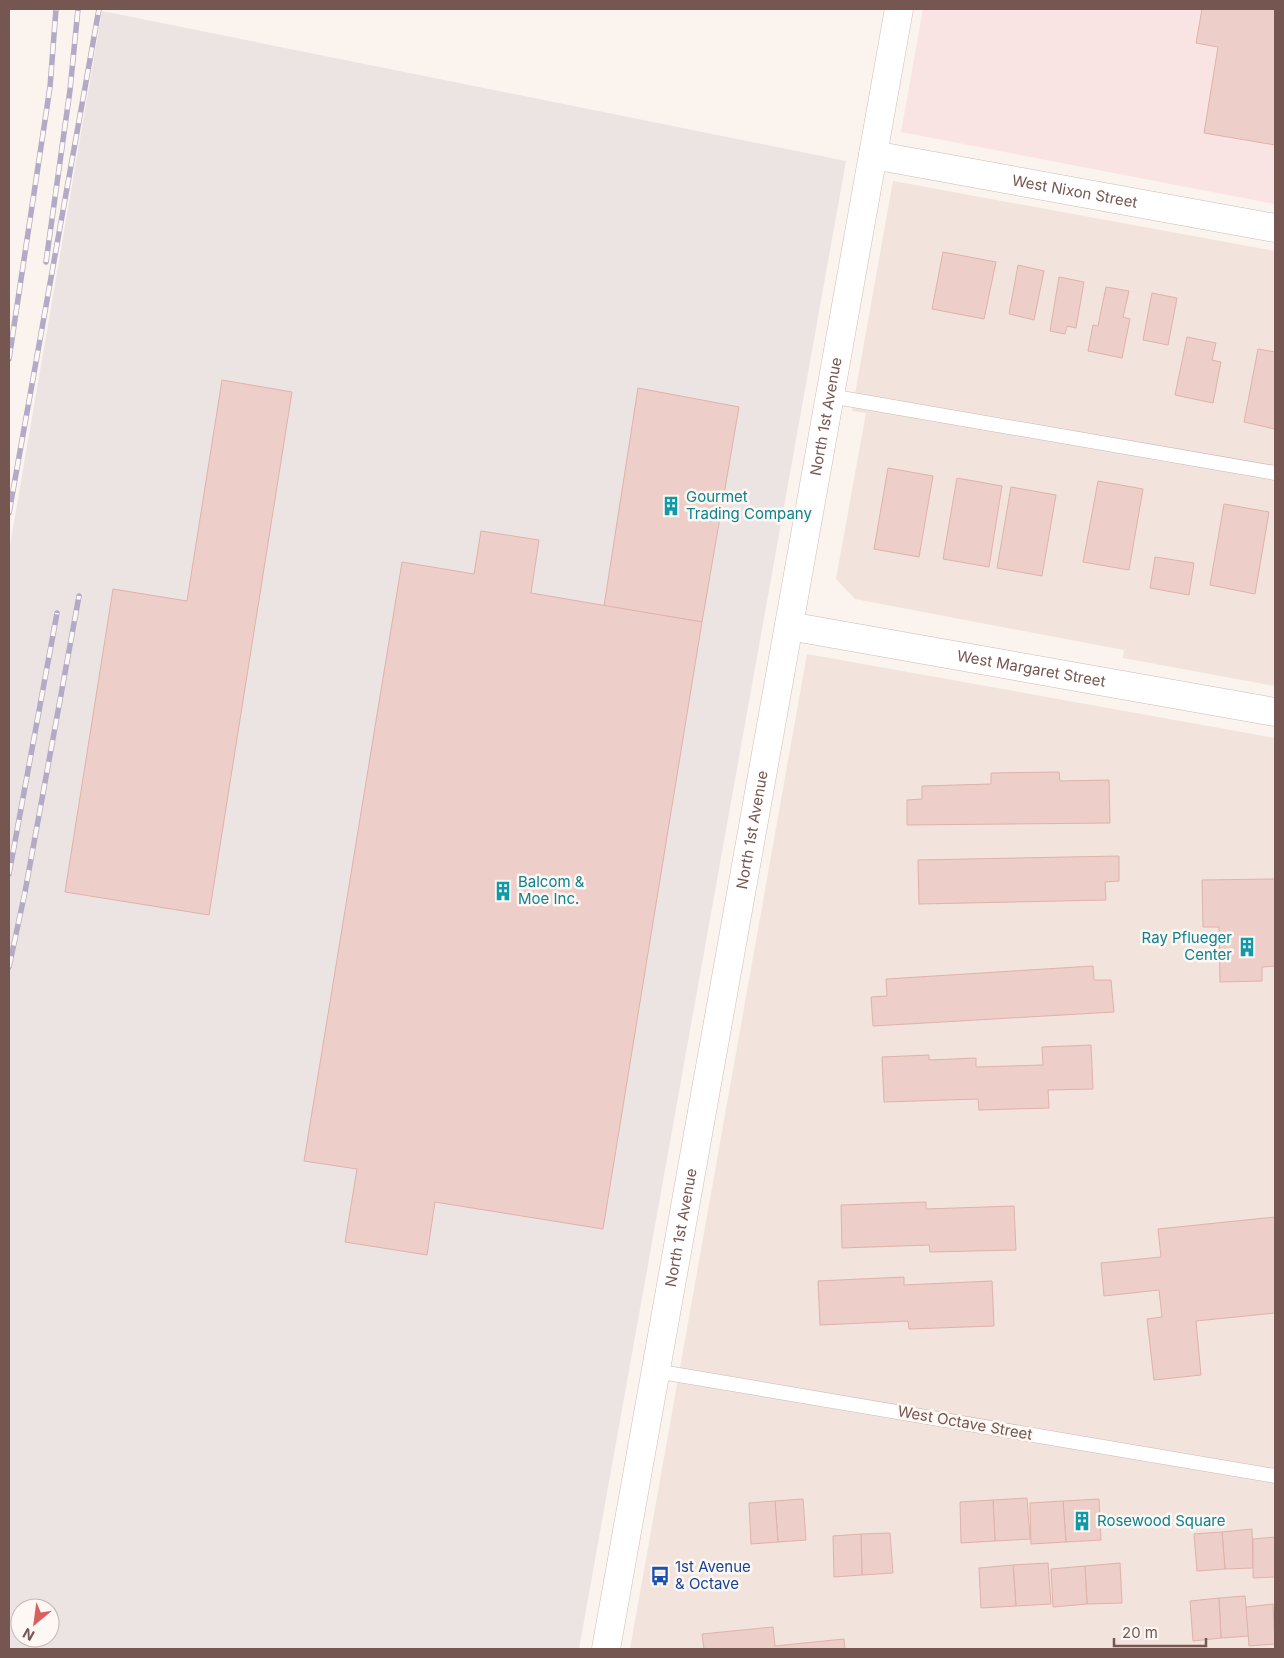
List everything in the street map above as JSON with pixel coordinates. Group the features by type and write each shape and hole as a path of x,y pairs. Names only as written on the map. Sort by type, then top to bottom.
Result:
{"street":[{"name":"North 1st Avenue","path":"606,1649 899,9"},
{"name":"West Nixon Street","path":"873,154 1275,228"},
{"name":"West Margaret Street","path":"789,626 1275,712"}],"lane":[{"path":"830,396 1275,473"},
{"name":"West Octave Street","path":"655,1371 1275,1476"}],"shaded area":[{"path":"923,9 1275,9 1275,204 901,132"},
{"path":"102,11 846,161 579,1649 9,1649 9,551"},
{"path":"893,181 1275,251 1275,686 1123,658 1124,650 855,599 836,579 866,413 852,411"},
{"path":"807,654 1275,738 1275,1649 630,1649"}],"building":[{"path":"1202,9 1275,9 1275,145 1204,133 1218,47 1196,43"},
{"path":"943,252 996,262 984,319 932,309"},
{"path":"1018,265 1044,271 1034,320 1009,314"},
{"path":"1059,277 1084,282 1076,328 1067,326 1065,334 1050,331"},
{"path":"1106,287 1129,291 1123,317 1130,319 1122,358 1088,351 1093,325 1098,326"},
{"path":"1152,293 1177,298 1168,345 1143,340"},
{"path":"1187,337 1216,343 1212,360 1221,362 1213,403 1175,395"},
{"path":"1258,349 1275,352 1275,429 1244,422"},
{"path":"222,380 292,392 209,915 65,892 113,589 187,601"},
{"name":"Gourmet Trading Company","path":"638,388 739,407 702,622 604,606"},
{"path":"888,468 933,476 919,557 874,549"},
{"path":"957,478 1002,486 989,567 943,559"},
{"path":"1098,481 1143,489 1129,570 1083,562"},
{"path":"1011,487 1056,495 1042,576 997,568"},
{"path":"1224,504 1269,512 1255,594 1210,585"},
{"name":"Balcom & Moe Inc.","path":"481,531 539,540 531,593 702,622 603,1229 435,1202 427,1255 345,1242 357,1169 304,1161 402,562 474,574"},
{"path":"1155,557 1194,563 1189,595 1150,588"},
{"path":"1059,772 1060,781 1109,780 1110,823 907,825 907,800 922,799 922,786 991,784 991,773"},
{"path":"1119,856 1119,881 1105,882 1106,900 919,904 918,860"},
{"name":"Ray Pflueger Center","path":"1275,879 1275,966 1262,967 1262,981 1220,982 1219,927 1203,927 1202,880"},
{"path":"1093,966 1094,980 1111,980 1114,1012 873,1026 871,997 887,996 886,979"},
{"path":"1091,1045 1093,1089 1048,1090 1049,1108 979,1110 978,1099 884,1102 882,1057 929,1055 929,1060 976,1058 976,1067 1043,1065 1042,1047"},
{"path":"926,1202 926,1209 1014,1206 1016,1250 930,1252 929,1245 842,1248 841,1205"},
{"path":"1275,1217 1275,1313 1196,1321 1201,1375 1154,1380 1147,1319 1162,1317 1159,1290 1104,1296 1101,1263 1161,1257 1158,1229"},
{"path":"904,1277 904,1285 992,1281 994,1326 909,1329 908,1321 820,1325 818,1281"},
{"path":"1027,1498 1030,1539 995,1541 993,1500"},
{"path":"803,1499 806,1540 778,1542 775,1501"},
{"name":"Rosewood Square","path":"1099,1499 1101,1540 1066,1542 1063,1501"},
{"path":"993,1500 995,1541 961,1543 960,1502"},
{"path":"775,1501 778,1542 751,1544 749,1503"},
{"name":"Rosewood Square","path":"1063,1501 1066,1542 1031,1544 1030,1503"},
{"name":"Rosewood Square","path":"1252,1529 1253,1568 1225,1569 1222,1532"},
{"name":"Rosewood Square","path":"1222,1532 1225,1569 1197,1571 1194,1534"},
{"path":"890,1533 893,1573 862,1575 861,1534"},
{"path":"861,1534 862,1575 834,1577 833,1536"},
{"name":"Rosewood Square","path":"1275,1537 1275,1577 1253,1578 1253,1539"},
{"path":"1048,1563 1051,1604 1016,1606 1013,1565"},
{"name":"Rosewood Square","path":"1120,1563 1122,1603 1087,1604 1085,1566"},
{"path":"1013,1565 1016,1606 981,1608 979,1568"},
{"name":"Rosewood Square","path":"1085,1566 1087,1604 1053,1607 1051,1569"},
{"path":"1245,1596 1249,1636 1221,1638 1219,1598"},
{"path":"1219,1598 1221,1638 1193,1641 1190,1601"},
{"path":"1273,1604 1275,1644 1249,1646 1246,1607"},
{"path":"773,1627 775,1646 844,1639 845,1649 704,1649 702,1634"}],"railway":[{"path":"9,359 50,87 56,9"},
{"path":"46,262 70,90 78,9"},
{"path":"9,513 99,9"},
{"path":"9,967 25,892 79,596"},
{"path":"9,874 57,613"}],"place":[{"name":"Gourmet Trading Company","path":"671,506"},
{"name":"Balcom & Moe Inc.","path":"503,891"},
{"name":"Ray Pflueger Center","path":"1247,947"},
{"name":"Rosewood Square","path":"1082,1521"},
{"name":"1st Avenue & Octave","path":"660,1576"}]}
